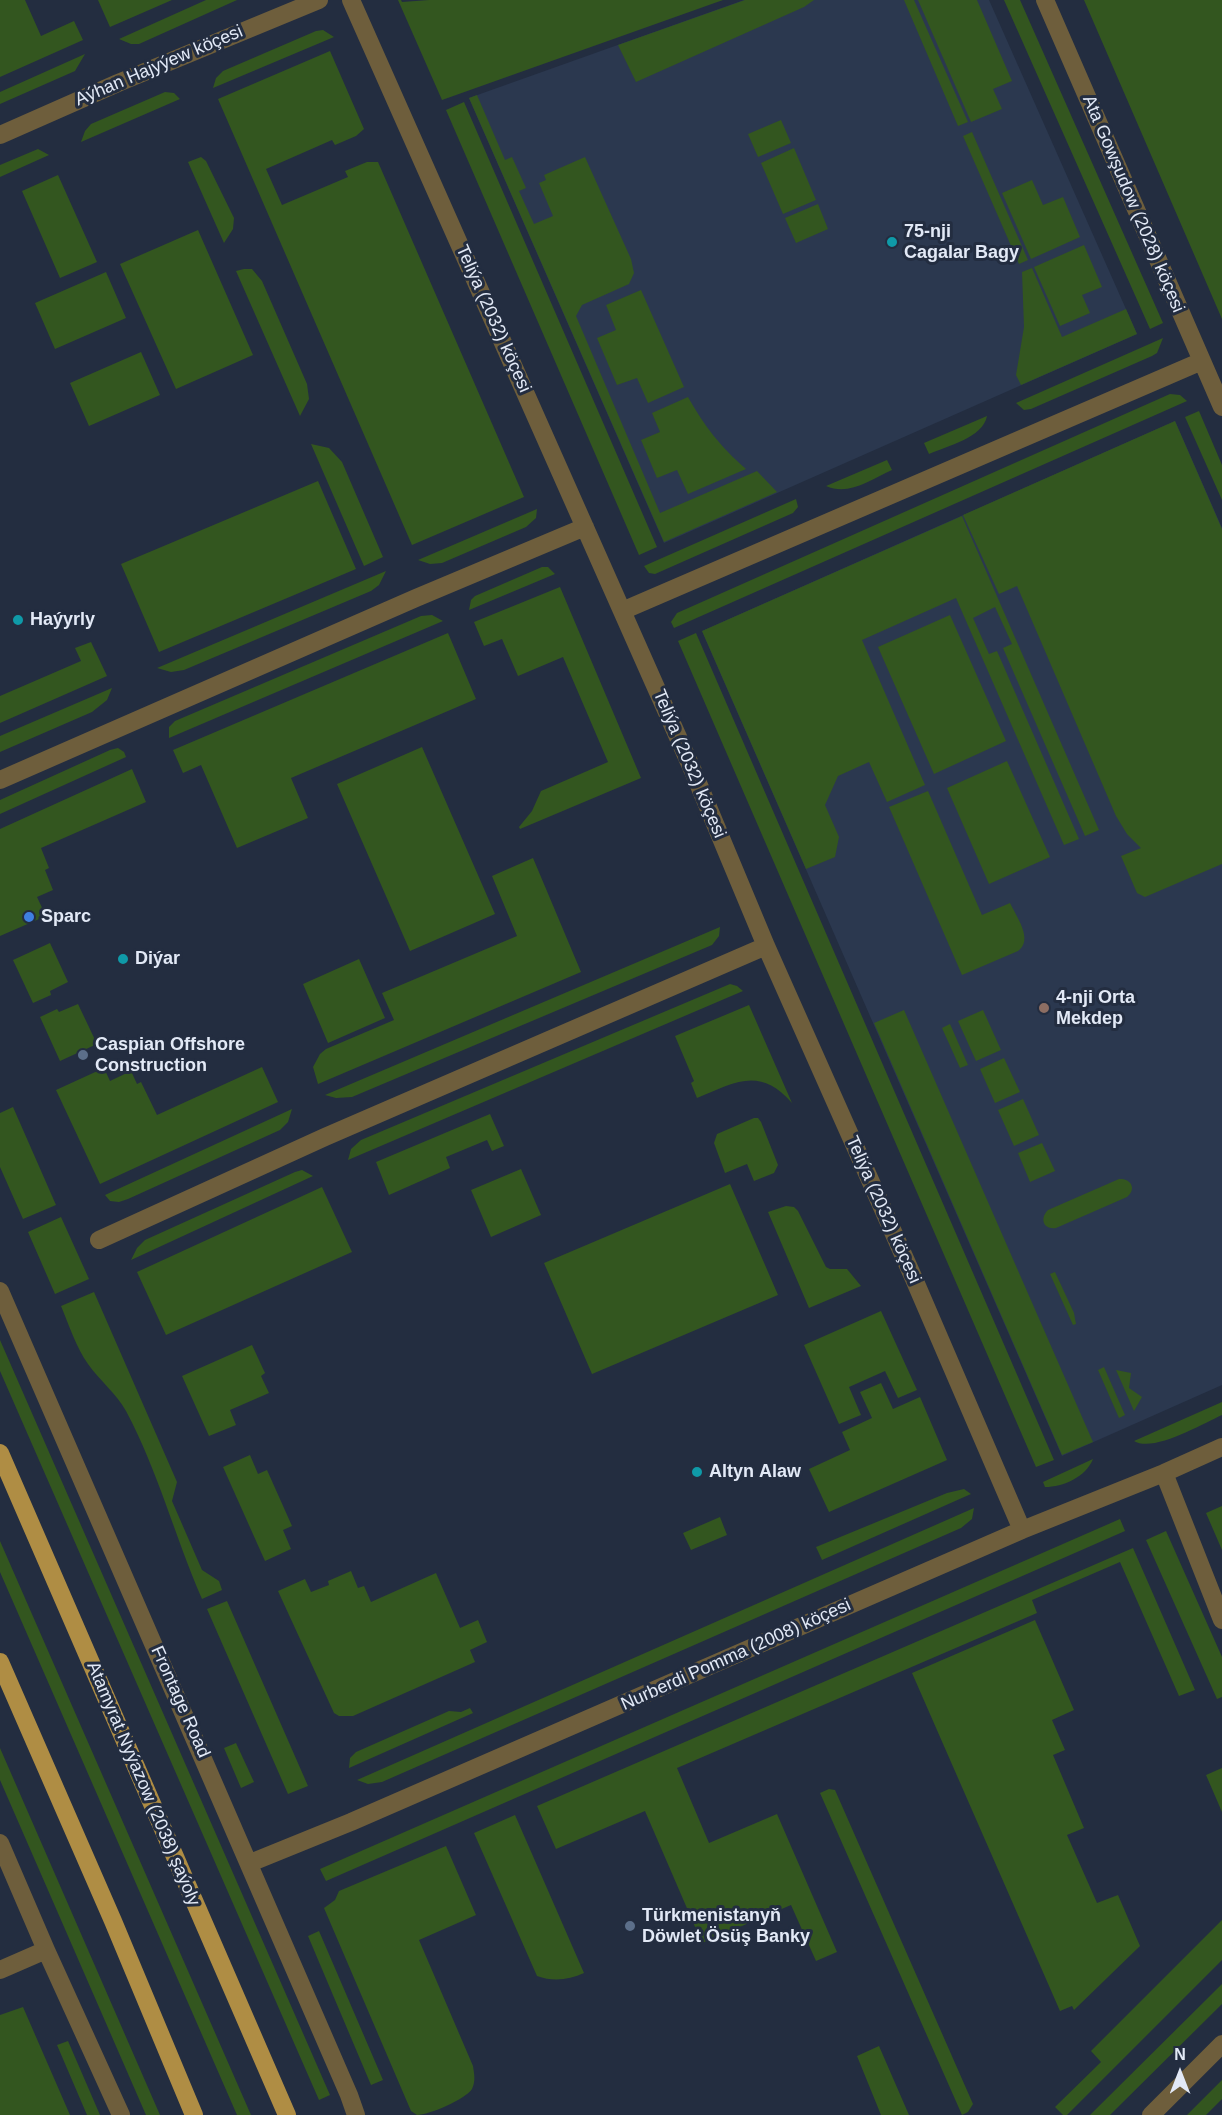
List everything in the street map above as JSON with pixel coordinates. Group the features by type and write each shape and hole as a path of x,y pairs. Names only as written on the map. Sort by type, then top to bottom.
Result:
{"main road":[{"name":"Atamyrat Nyýazow (2038) şaýoly","path":"0,1453 287,2115"},
{"path":"0,1662 113,1921 194,2115"}],"street":[{"name":"Aýhan Hajyýew köçesi","path":"0,135 118,83 319,0"},
{"name":"Teliýa (2032) köçesi","path":"351,0 693,771 766,946 919,1289 1022,1530"},
{"name":"Ata Gowşudow (2028) köçesi","path":"1045,0 1222,407"},
{"path":"622,611 1202,361"},
{"path":"0,780 416,598 585,527"},
{"path":"99,1240 326,1137 766,946"},
{"name":"Frontage Road","path":"0,1291 250,1863 350,2095 356,2115"},
{"name":"Nurberdi Pomma (2008) köçesi","path":"250,1863 351,1822 1022,1530 1222,1447"},
{"path":"1164,1473 1222,1620"},
{"path":"0,1843 45,1950 121,2115"},
{"path":"0,1970 45,1950"},
{"path":"1151,2115 1222,2044"}],"shaded area":[{"path":"744,0 989,0 1137,334 664,543 469,98"},
{"name":"4-nji Orta Mekdep","path":"1175,421 1222,528 1222,1385 1062,1456 702,631"}],"green space":[{"path":"0,0 25,0 41,36 74,21 83,40 0,77"},
{"path":"98,0 172,0 110,27"},
{"path":"206,0 237,0 139,44 131,44 119,39"},
{"path":"398,0 402,2 429,0 723,0 442,100"},
{"path":"745,0 814,0 804,7 636,82 618,45"},
{"path":"904,0 914,0 968,122 958,126"},
{"path":"918,0 977,0 1012,81 993,89 1002,109 971,122"},
{"path":"1004,0 1020,0 1163,323 1150,329"},
{"path":"1084,0 1222,0 1222,319"},
{"path":"323,30 334,37 213,88 216,78 223,71"},
{"path":"330,51 364,129 356,136 335,145 332,140 266,169 282,205 348,177 345,171 367,162 378,162 524,497 412,545 218,99"},
{"path":"85,54 75,71 0,104 0,92"},
{"path":"165,92 174,93 180,99 81,142 85,131 91,124"},
{"path":"477,95 505,160 512,157 526,188 519,191 534,224 553,216 539,183 546,180 544,175 585,157 631,259 634,273 629,284 582,305 576,316 660,513 757,471 777,492 664,542 469,98"},
{"path":"464,102 657,547 639,555 446,110"},
{"path":"781,120 791,143 758,157 748,134"},
{"path":"972,132 1028,260 1019,264 963,136"},
{"path":"794,148 816,200 783,214 761,163"},
{"path":"38,149 49,155 0,177 0,165"},
{"path":"201,157 206,161 234,218 233,229 224,243 188,162"},
{"path":"58,175 97,262 60,278 22,191"},
{"path":"1032,180 1043,205 1063,197 1080,237 1031,259 1002,193"},
{"path":"818,204 828,229 796,243 785,218"},
{"path":"198,230 253,355 176,389 120,264"},
{"path":"1084,245 1102,287 1082,295 1090,313 1060,326 1034,267"},
{"path":"1032,268 1062,337 1126,309 1137,334 1021,385 1016,375 1024,327 1022,272"},
{"path":"252,269 262,281 307,384 309,399 300,416 236,271"},
{"path":"106,272 126,318 55,349 35,303"},
{"path":"641,290 684,387 648,403 637,378 617,385 597,338 616,330 606,305"},
{"path":"1163,338 1157,353 1152,356 1031,409 1024,410 1016,403"},
{"path":"141,352 160,395 89,426 70,383"},
{"path":"1170,394 1180,395 1187,401 674,628 671,622 677,613"},
{"path":"688,397 714,436 746,469 688,494 677,470 657,478 641,440 660,432 652,413"},
{"path":"1199,411 1222,465 1222,500 1185,417"},
{"path":"987,416 984,424 972,436 929,454 924,443"},
{"path":"1175,421 1222,529 1222,864 1145,897 1137,893 1121,856 1141,848 1127,834 1116,816 1017,586 999,594 963,515"},
{"path":"311,444 329,448 342,462 383,557 364,566"},
{"path":"887,460 892,470 868,482 843,489 826,486"},
{"path":"318,481 356,569 159,652 121,564"},
{"path":"796,499 798,507 793,513 655,574 649,573 644,566"},
{"path":"537,509 536,518 526,527 442,563 430,564 418,560"},
{"path":"962,516 1099,830 1085,836 1003,648 1012,644 995,607 973,618 989,654 997,651 1079,839 1064,845 956,598 862,640 925,785 887,802 869,762 838,776 825,805 839,837 835,857 806,869 702,631"},
{"path":"542,567 548,567 555,574 469,610 471,600 475,596"},
{"path":"386,571 379,585 371,591 184,670 171,672 157,668"},
{"path":"560,587 641,778 520,829 519,827 532,811 541,791 608,762 563,657 518,676 502,639 484,646 474,622"},
{"path":"432,615 443,621 169,738 169,727 175,721 421,616"},
{"path":"950,615 1006,741 934,774 878,647"},
{"path":"448,633 476,699 291,778 308,818 237,848 201,765 183,773 173,750"},
{"path":"696,633 1054,1460 1036,1467 678,641"},
{"path":"91,642 107,676 0,723 0,696 81,661 75,648"},
{"path":"112,688 107,700 92,712 0,752 0,736"},
{"path":"422,747 495,914 410,951 337,784"},
{"path":"118,748 124,752 126,757 0,814 0,800"},
{"path":"1007,761 1050,857 989,884 947,788"},
{"path":"132,769 146,802 41,848 49,868 45,870 53,890 37,897 46,916 0,936 0,829"},
{"path":"928,791 982,915 1010,903 1024,934 1024,941 1018,951 962,975 889,807"},
{"path":"533,858 581,972 318,1084 313,1067 320,1054 326,1049 394,1020 382,993 517,936 492,876"},
{"path":"720,927 719,936 712,945 352,1097 336,1098 325,1095"},
{"path":"50,943 68,982 50,991 51,995 33,1003 13,960"},
{"path":"359,959 385,1018 328,1043 303,984"},
{"path":"730,984 743,991 348,1160 351,1149 361,1140"},
{"path":"78,1004 97,1044 60,1061 40,1017 57,1009 59,1012"},
{"path":"749,1005 792,1103 769,1084 758,1081 735,1083 697,1098 691,1083 694,1081 675,1036"},
{"path":"904,1010 1093,1442 1062,1455 874,1023"},
{"path":"983,1010 1001,1050 976,1061 958,1021"},
{"path":"950,1024 968,1065 960,1068 942,1028"},
{"path":"1004,1058 1020,1092 995,1103 980,1069"},
{"path":"262,1067 278,1102 100,1184 56,1090 104,1068 110,1081 131,1071 137,1084 141,1082 157,1115"},
{"path":"1023,1099 1039,1135 1014,1146 998,1110"},
{"path":"13,1107 56,1205 23,1219 0,1167 0,1113"},
{"path":"292,1109 288,1122 280,1130 128,1199 119,1202 110,1201 105,1195"},
{"path":"490,1114 504,1146 492,1151 487,1140 446,1157 450,1168 389,1195 376,1162"},
{"path":"758,1118 761,1122 778,1165 774,1173 754,1181 747,1164 725,1173 714,1143 717,1134"},
{"path":"1042,1143 1055,1171 1030,1182 1018,1153"},
{"path":"521,1169 541,1215 491,1237 471,1190"},
{"path":"302,1170 313,1176 131,1260 137,1248 145,1240"},
{"path":"1119,1179 1127,1180 1131,1185 1132,1191 1127,1197 1056,1228 1048,1227 1044,1223 1045,1213 1048,1210"},
{"path":"730,1184 778,1295 592,1374 544,1263"},
{"path":"322,1187 352,1252 166,1335 137,1272"},
{"path":"786,1206 794,1207 798,1211 826,1267 847,1269 861,1286 809,1308 768,1212"},
{"path":"61,1217 89,1279 55,1294 28,1232"},
{"path":"1055,1272 1074,1313 1076,1324 1073,1325 1050,1274"},
{"path":"94,1292 177,1482 172,1501 202,1570 219,1581 222,1590 202,1599 157,1481 126,1411 84,1357 61,1306"},
{"path":"881,1311 917,1390 898,1398 885,1371 849,1387 861,1415 839,1424 804,1345"},
{"path":"0,1340 330,2095 319,2100 0,1371"},
{"path":"252,1345 265,1373 261,1376 269,1393 230,1410 236,1425 209,1436 182,1376"},
{"path":"1104,1367 1125,1415 1119,1418 1098,1370"},
{"path":"1116,1370 1131,1373 1129,1388 1142,1397 1134,1411"},
{"path":"881,1383 893,1409 920,1397 947,1460 829,1512 809,1469 850,1450 842,1432 872,1418 860,1392"},
{"path":"1222,1402 1222,1415 1190,1430 1153,1443 1142,1444 1134,1441"},
{"path":"250,1455 258,1474 267,1470 292,1526 283,1530 291,1549 265,1561 223,1467"},
{"path":"1093,1459 1085,1471 1073,1480 1045,1487 1043,1482"},
{"path":"964,1489 971,1494 822,1560 816,1547 947,1493"},
{"path":"1222,1506 1222,1550 1206,1513"},
{"path":"974,1508 972,1519 961,1528 382,1782 368,1784 357,1780"},
{"path":"720,1517 727,1535 691,1550 683,1533"},
{"path":"1120,1519 1125,1531 326,1881 320,1869"},
{"path":"1166,1531 1222,1657 1222,1697 1217,1699 1146,1540"},
{"path":"0,1541 251,2115 237,2115 0,1572"},
{"path":"1133,1548 1195,1690 1179,1696 1120,1562 1032,1600 1037,1613 677,1768 709,1843 777,1814 837,1952 816,1961 791,1905 702,1943 645,1811 556,1849 537,1806"},
{"path":"351,1571 358,1588 364,1586 371,1602 436,1573 460,1628 478,1620 487,1642 470,1650 475,1662 353,1716 339,1716 334,1713 278,1591 305,1579 311,1592 329,1585 328,1581"},
{"path":"227,1601 308,1786 288,1794 207,1609"},
{"path":"1035,1620 1074,1710 1052,1720 1065,1750 1053,1755 1084,1828 1067,1835 1097,1903 1118,1895 1140,1946 1074,2010 1072,2006 1060,2011 912,1673"},
{"path":"470,1708 473,1713 349,1768 350,1758 356,1752 449,1711 461,1712"},
{"path":"236,1743 254,1782 241,1788 224,1748"},
{"path":"0,1748 160,2115 146,2115 0,1780"},
{"path":"1222,1768 1222,1812 1206,1775"},
{"path":"829,1789 835,1790 973,2104 968,2112 962,2115 820,1793"},
{"path":"515,1815 584,1973 567,1979 555,1980 537,1976 474,1833"},
{"path":"446,1846 476,1915 419,1940 473,2066 474,2080 472,2089 455,2102 417,2115 411,2111 324,1908 335,1900 339,1891"},
{"path":"1222,1920 1222,1960 1067,2115 1063,2115 1055,2107 1101,2062 1091,2051"},
{"path":"319,1931 383,2080 371,2085 308,1936"},
{"path":"1222,1984 1222,2004 1110,2115 1090,2115"},
{"path":"23,2007 70,2115 0,2115 0,2015"},
{"path":"68,2041 100,2115 87,2115 57,2045"},
{"path":"879,2046 909,2115 881,2115 857,2056"},
{"path":"1222,2080 1222,2099 1206,2115 1187,2115"}],"place":[{"name":"75-nji Cagalar Bagy","path":"892,242"},
{"name":"Haýyrly","path":"18,620"},
{"name":"Sparc","path":"29,917"},
{"name":"Diýar","path":"123,959"},
{"name":"4-nji Orta Mekdep","path":"1044,1008"},
{"name":"Caspian Offshore Construction","path":"83,1055"},
{"name":"Altyn Alaw","path":"697,1472"},
{"name":"Türkmenistanyň Döwlet Ösüş Banky","path":"630,1926"}]}
